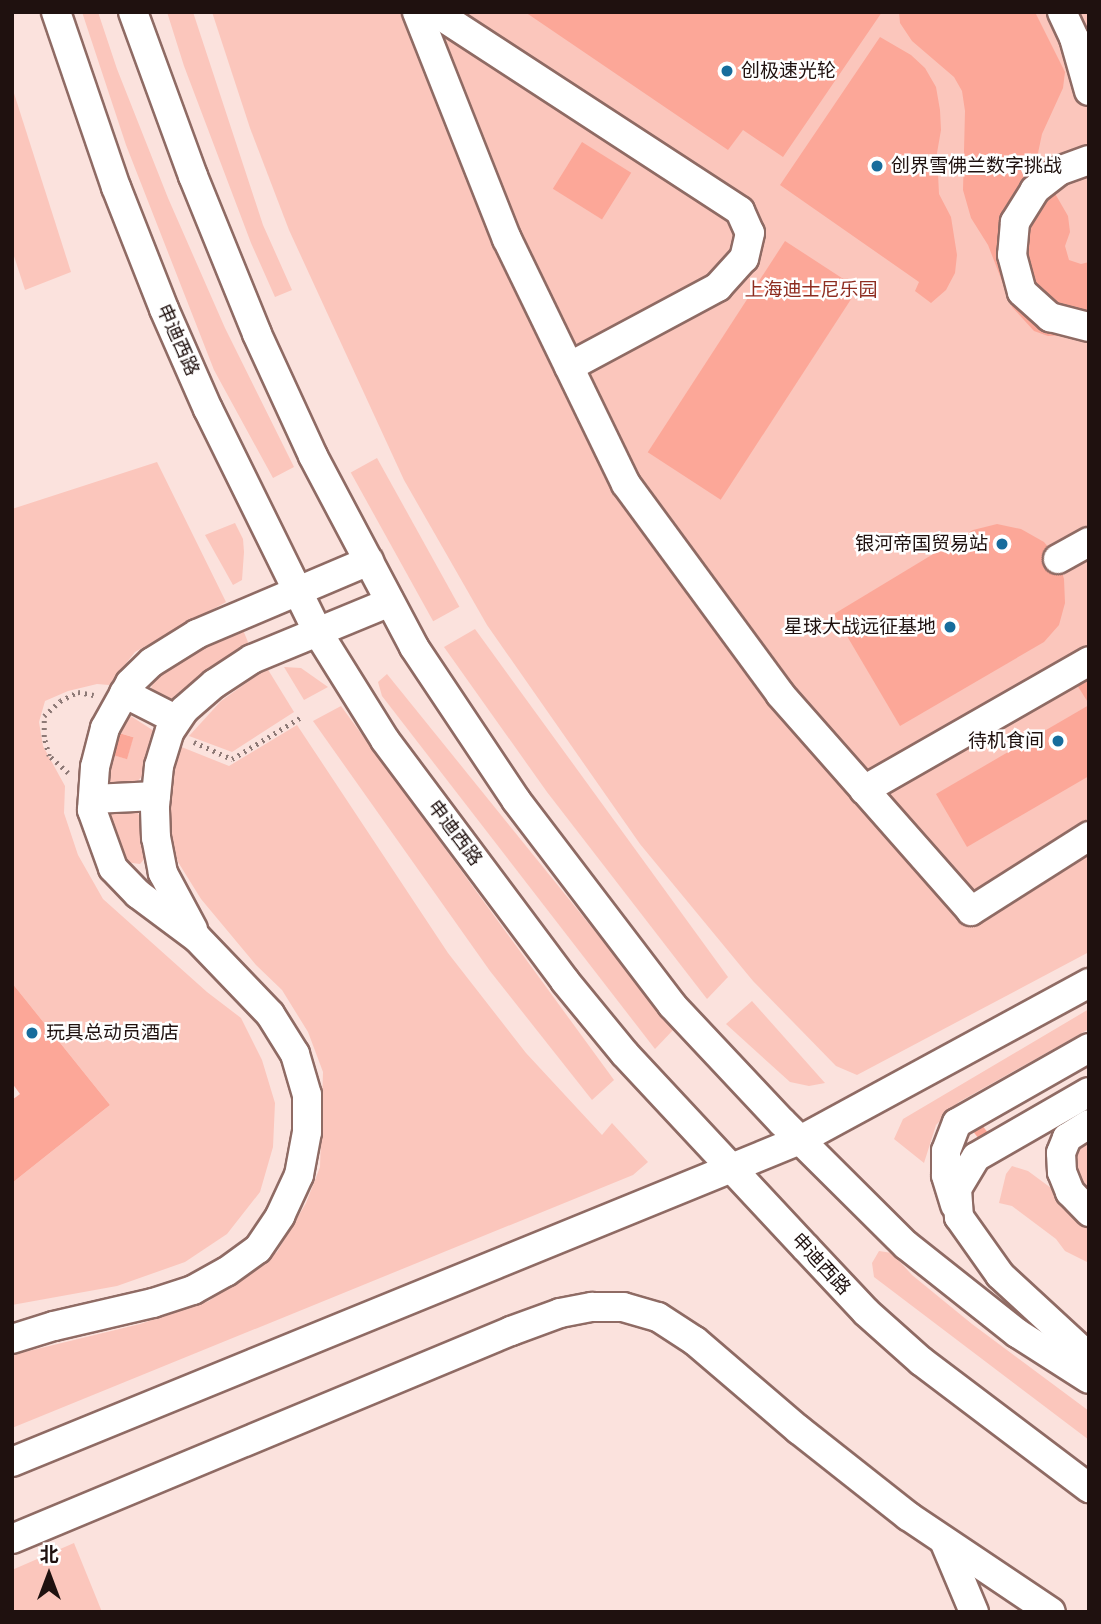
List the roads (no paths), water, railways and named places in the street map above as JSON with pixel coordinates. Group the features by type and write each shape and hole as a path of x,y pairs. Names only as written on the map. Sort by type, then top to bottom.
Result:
{"street":[{"name":"申迪西路","path":"56,12 116,187 164,309 208,408 317,631 386,740 565,981 625,1054 866,1312 975,1405 1089,1488"},
{"path":"133,12 193,176 271,368 390,602 438,686 516,800 672,1004 800,1140 906,1245 1017,1333 1089,1380"},
{"path":"417,12 507,239 626,484 780,694 971,911 1089,836"},
{"path":"435,12 740,211 750,233 744,258 718,287 569,367"},
{"path":"1062,12 1074,38 1089,91"},
{"path":"1089,160 1059,172 1035,190 1015,222 1012,255 1022,292 1051,317 1089,327"},
{"path":"1058,559 1089,542"},
{"path":"12,1339 54,1325 153,1304 193,1290 226,1272 258,1249 280,1216 299,1175 307,1132 307,1096 295,1054 270,1014 197,937 138,894 113,868 85,790 95,767 112,694 130,683 152,662 197,634 369,561"},
{"path":"197,937 163,873 156,838 159,766 182,730 184,710 214,684 243,665 317,631 390,602"},
{"path":"864,790 1089,661"},
{"path":"112,694 182,730"},
{"path":"85,790 156,796"},
{"path":"12,1462 568,1234 733,1170 800,1140 1089,982"},
{"path":"1089,1048 957,1123 946,1151 946,1175 959,1217 1000,1275 1089,1357"},
{"path":"959,1217 957,1189 976,1157 1089,1092"},
{"path":"1089,1124 1067,1138 1061,1153 1062,1172 1070,1192 1089,1212"},
{"path":"12,1539 511,1331 560,1313 592,1307 623,1307 658,1317 695,1340 799,1430 945,1543 1051,1612"},
{"path":"945,1543 974,1612"}],"place":[{"name":"创极速光轮","path":"727,71"},
{"name":"创界雪佛兰数字挑战","path":"877,166"},
{"name":"银河帝国贸易站","path":"1002,544"},
{"name":"星球大战远征基地","path":"950,627"},
{"name":"待机食间","path":"1058,741"},
{"name":"玩具总动员酒店","path":"32,1033"}],"park label":[{"name":"上海迪士尼乐园","path":"811,290"}]}
